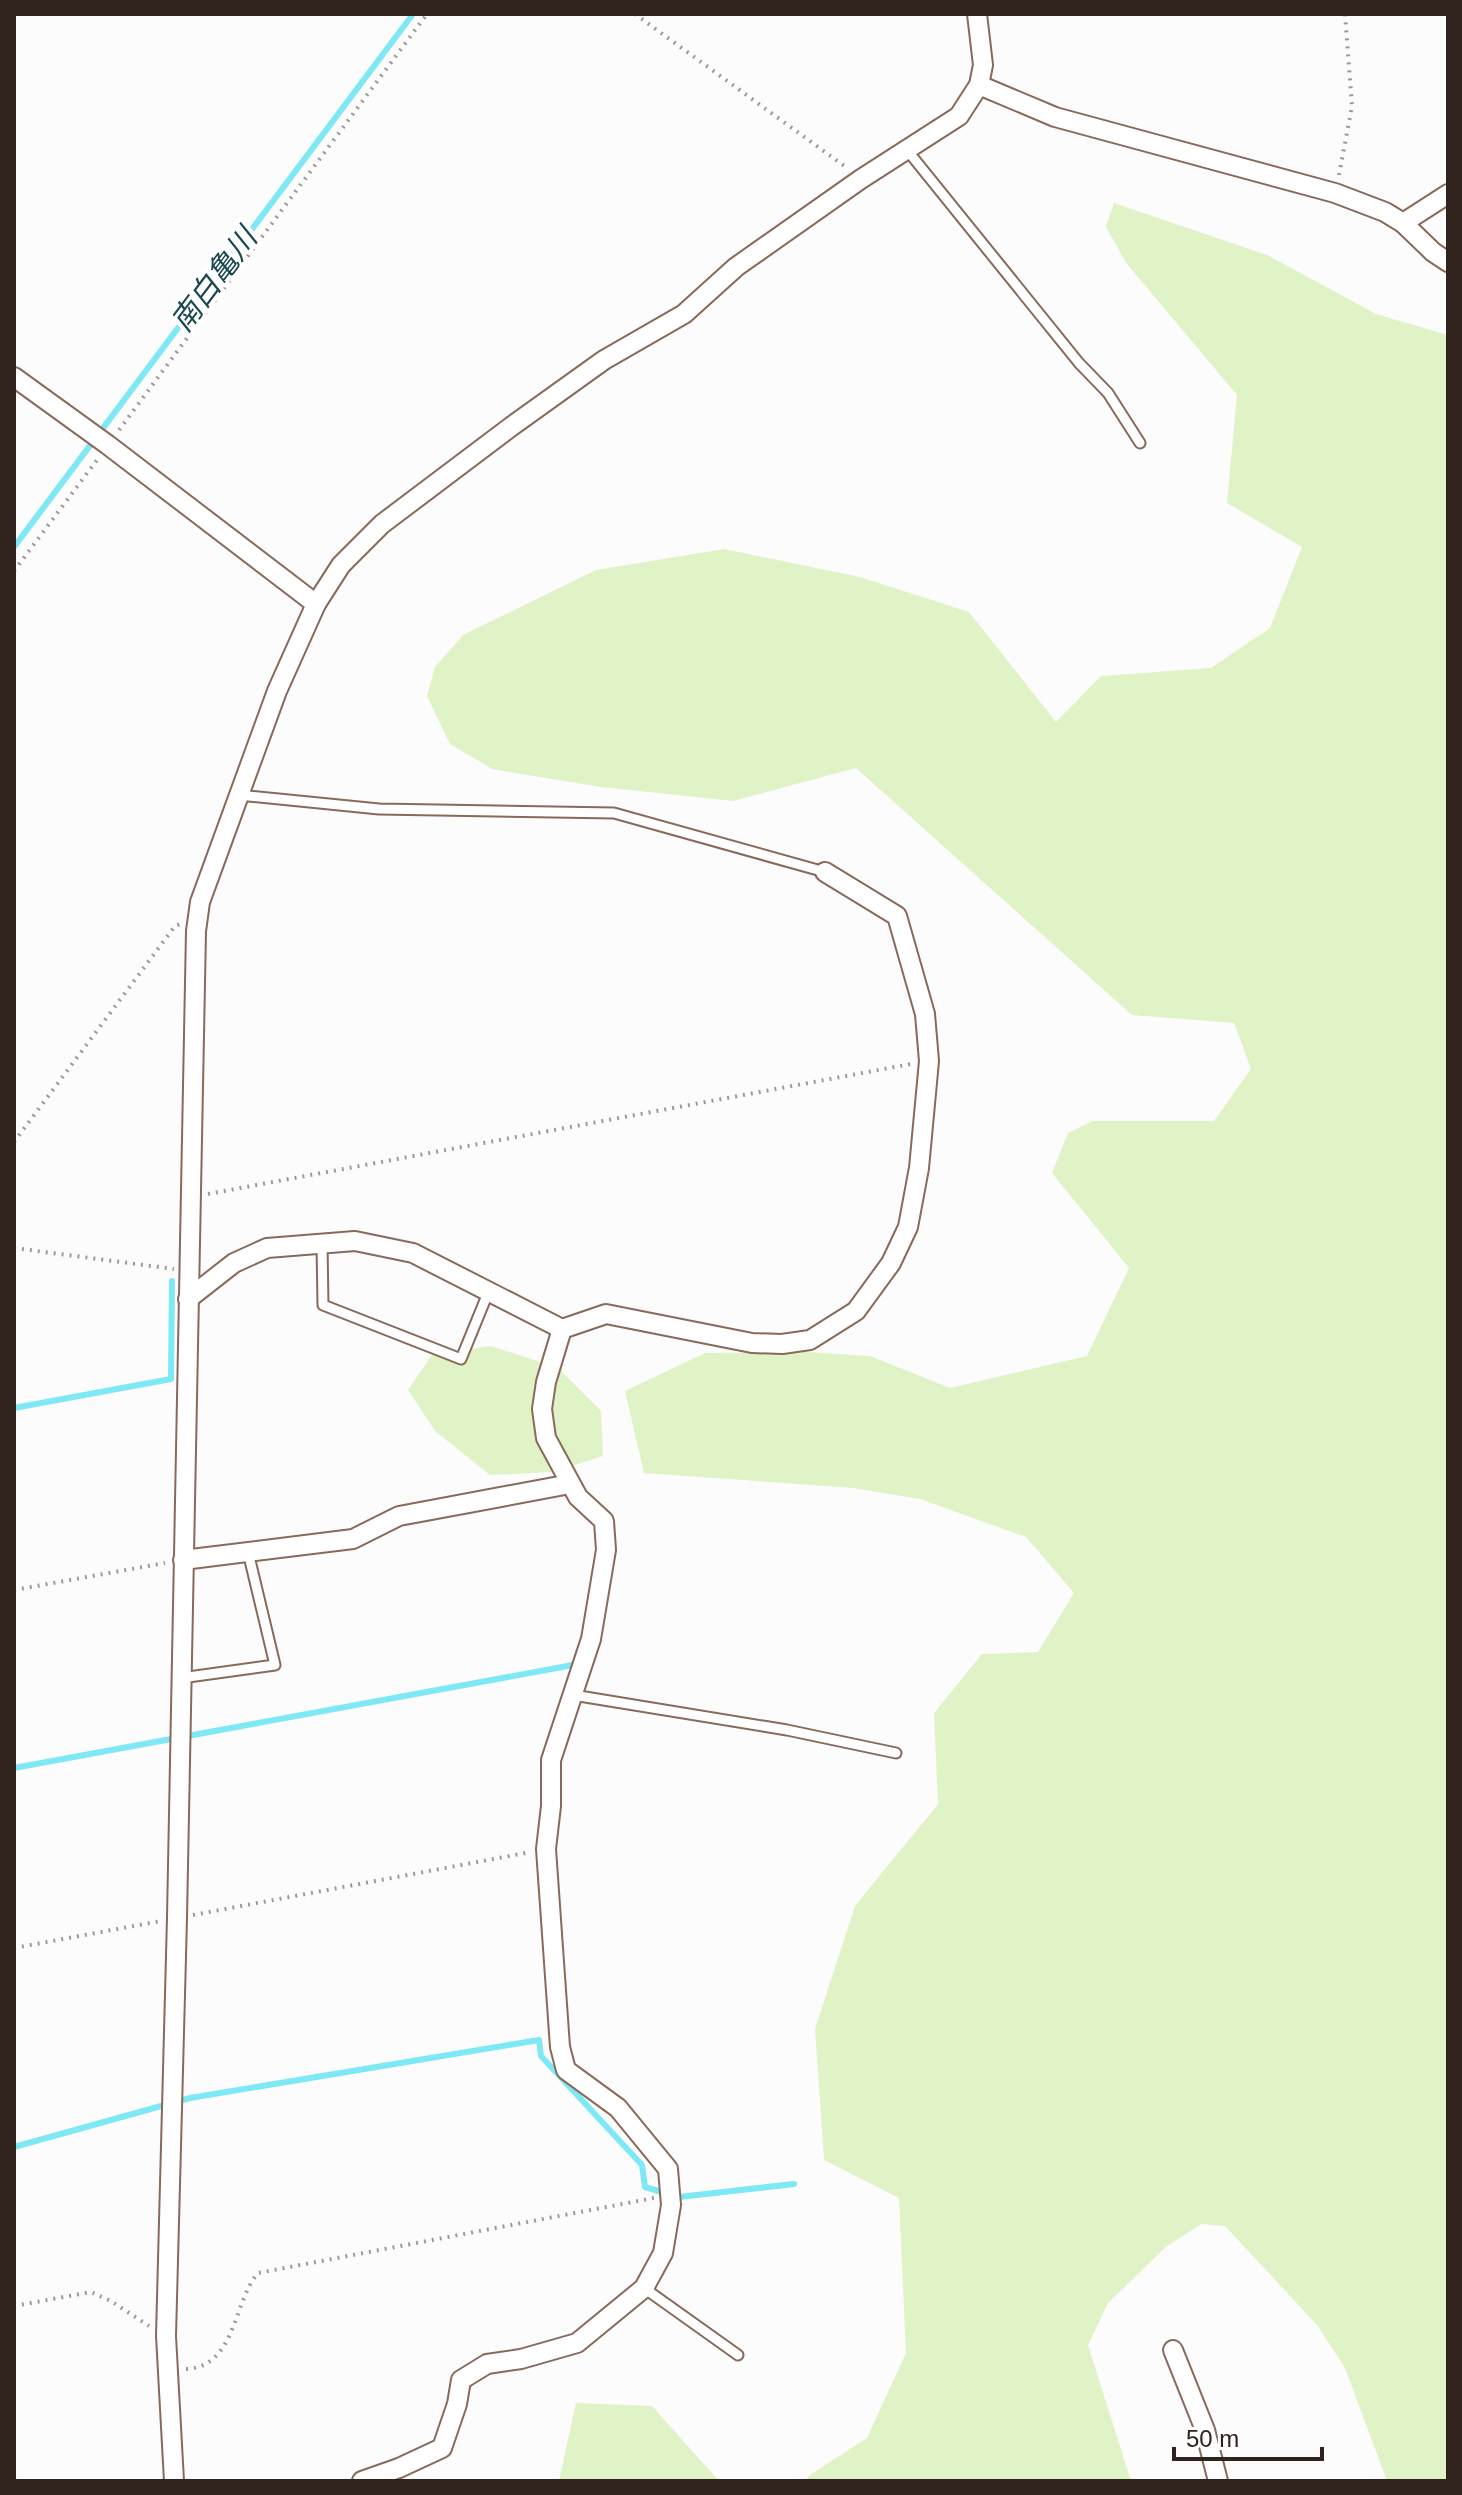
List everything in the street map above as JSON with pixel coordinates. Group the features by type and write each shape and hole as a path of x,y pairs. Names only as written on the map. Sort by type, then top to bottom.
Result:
{"street":[{"path":"174,2481 166,2336 190,1198 200,902 277,691 316,604 341,565 382,524 512,426 604,360 684,314 736,267 861,179 959,116 979,85 983,65 977,14"},
{"path":"979,85 1055,117 1335,193 1385,212 1403,223 1448,262"},
{"path":"1403,223 1448,194"},
{"path":"14,377 316,604"},
{"path":"188,1299 234,1263 267,1248 355,1241 413,1253 562,1329 606,1314 752,1343 782,1344 810,1340 856,1311 891,1263 908,1227 919,1168 929,1061 925,1014 897,916 825,872"},
{"path":"362,2481 442,2448 457,2404 461,2380 487,2364 521,2359 577,2343 644,2288 663,2253 671,2205 668,2169 618,2108 566,2070 560,2047 546,1849 551,1806 551,1760 591,1639 606,1550 604,1521 578,1497 546,1438 542,1409 546,1382 562,1329"},
{"path":"183,1560 353,1539 399,1516 570,1484"},
{"path":"1173,2350 1205,2430 1218,2481"}],"lane":[{"path":"907,150 1079,363 1108,393 1140,443"},
{"path":"238,795 379,809 614,813 825,872"},
{"path":"322,1243 323,1305 461,1359 488,1293"},
{"path":"181,1678 275,1665 248,1552"},
{"path":"573,1695 773,1727 896,1753"},
{"path":"644,2288 738,2355"}],"path":[{"path":"14,571 427,14"},
{"path":"635,14 861,179"},
{"path":"1335,193 1352,106 1345,14"},
{"path":"14,1142 175,926 198,917"},
{"path":"190,1198 929,1061"},
{"path":"14,1248 189,1271"},
{"path":"14,1590 183,1560"},
{"path":"14,1948 546,1849"},
{"path":"168,2369 198,2368 209,2363 234,2326 248,2284 258,2273 650,2200 670,2191"},
{"path":"14,2306 91,2292 166,2336"}],"green space":[{"path":"1114,203 1267,255 1376,314 1448,335 1448,2481 1387,2481 1345,2368 1317,2325 1225,2226 1201,2224 1166,2247 1108,2303 1088,2345 1131,2481 805,2481 867,2438 906,2353 899,2198 824,2160 815,2029 855,1906 938,1804 934,1713 982,1654 1038,1652 1074,1593 1026,1537 920,1499 853,1488 644,1473 625,1391 705,1353 807,1352 870,1356 950,1388 1087,1356 1129,1268 1052,1173 1068,1133 1092,1121 1214,1121 1251,1069 1234,1023 1132,1015 856,768 733,801 601,787 492,769 450,744 427,696 435,667 463,635 596,570 724,549 860,577 969,612 1056,722 1101,676 1211,668 1270,628 1302,547 1227,503 1237,395 1127,264 1106,227"},
{"path":"491,1346 558,1368 601,1411 603,1456 553,1472 490,1475 435,1431 408,1390 432,1355"},
{"path":"576,2403 652,2406 719,2481 559,2481"}],"waterway":[{"name":"南白亀川","path":"14,547 413,14"},
{"path":"14,1408 171,1379 172,1281"},
{"path":"14,1768 573,1665"},
{"path":"14,2147 190,2098 539,2040 541,2056 642,2165 645,2187 679,2197 794,2184"}]}
